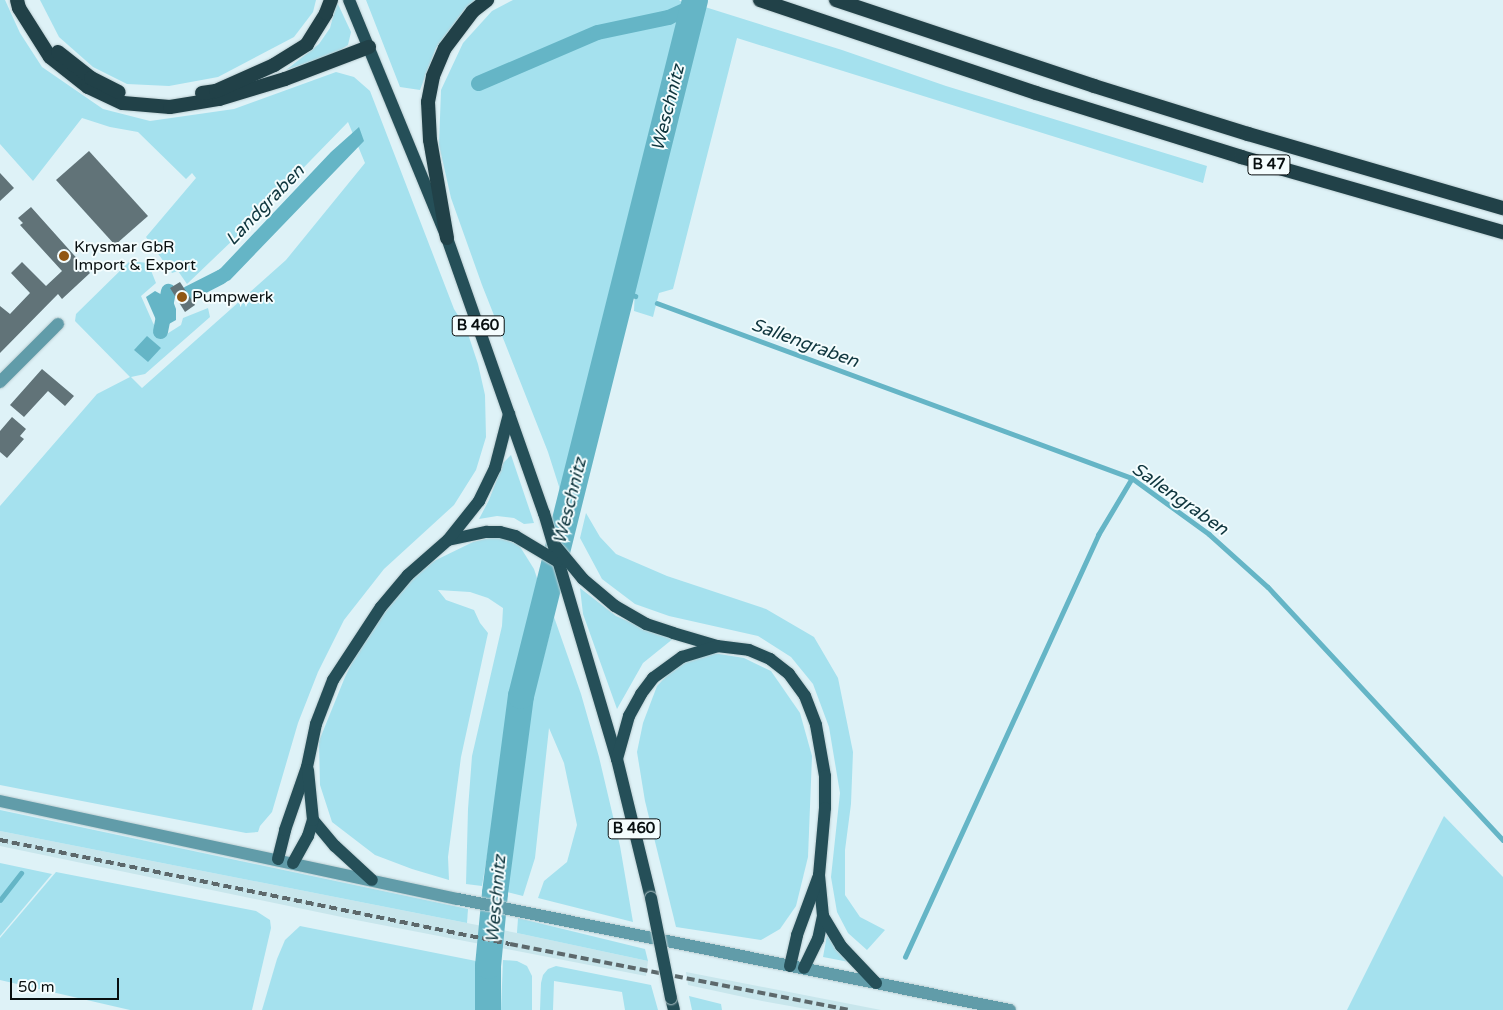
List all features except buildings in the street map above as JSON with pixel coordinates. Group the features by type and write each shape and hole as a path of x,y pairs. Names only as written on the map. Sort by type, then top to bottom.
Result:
{"highway":[{"path":"17,0 19,8 50,57 88,87 122,103 170,107 219,99 285,79 369,47"},
{"path":"28,0 57,52 91,78 125,94 169,98 216,91 274,65 308,44 326,13 331,0"},
{"path":"446,238 430,140 428,102 434,76 445,48 473,11 487,0"},
{"name":"B 47","path":"760,0 1074,105 1241,157 1503,232"},
{"name":"B 47","path":"836,0 1112,92 1503,208"}],"main road":[{"name":"B 460","path":"349,0 446,238 544,513 556,561 617,759 652,898 673,1004"},
{"path":"278,860 285,830 307,767 316,724 333,680 358,640 408,575 448,540 487,487 495,468 509,414"},
{"path":"448,540 487,532 500,532 515,536 556,561"},
{"path":"551,541 583,579 615,606 646,624 717,646 749,650 770,659 789,674 805,696 816,725 824,776 824,808 819,875 823,916 818,940 804,968"},
{"path":"617,759 629,716 653,678 666,666 682,657 717,646"},
{"path":"293,863 308,836 314,820 307,767"},
{"path":"314,820 336,846 372,880"},
{"path":"790,966 797,935 819,875"},
{"path":"823,916 841,946 876,983"}],"street":[{"path":"0,382 58,324"},
{"path":"0,801 474,902 1010,1010"}],"shaded area":[{"path":"0,0 5,0 20,33 42,67 103,109 150,121 234,109 336,72 354,77 370,91 454,309 466,328 478,364 485,395 486,437 476,470 454,505 384,569 344,620 318,672 298,723 272,812 260,826 258,832 246,833 0,785 0,506 97,394 130,377 75,321 76,314 130,261 148,263 156,283 141,296 153,323 162,337 181,325 183,318 208,308 210,317 145,374 131,377 142,388 286,260 365,163 348,122 235,238 187,284 178,271 172,273 146,237 196,178 192,173 186,179 138,132 110,127 82,118 33,181 0,144"},
{"path":"40,0 316,0 313,12 294,37 218,77 169,86 127,84 93,67 59,37"},
{"path":"366,0 477,0 465,9 436,48 420,90 400,87"},
{"path":"513,0 679,0 683,3 682,24 563,499 548,452 482,285 451,198 439,145 441,90 463,43 492,11"},
{"path":"337,2 351,32 348,45 336,53 286,70 319,44 330,28"},
{"path":"705,7 842,50 946,86 1207,166 1203,183 737,38 673,289 659,293 653,317 634,311 635,286"},
{"path":"359,127 364,141 230,280 206,292 200,283 221,268 331,152"},
{"path":"155,291 173,301 176,309 176,320 160,329 146,297"},
{"path":"147,336 161,348 148,362 134,350"},
{"path":"511,455 534,523 524,524 514,518 497,516 479,519 489,500 503,463"},
{"path":"586,513 600,537 616,554 667,576 766,609 814,637 838,678 853,752 851,804 845,850 845,895 860,917 885,930 867,950 848,933 837,912 831,877 840,793 829,727 813,684 791,657 758,636 669,616 635,604 602,579 580,538"},
{"path":"497,536 519,545 534,569 542,593 530,623 511,712 482,886 466,884 468,809 472,756 502,626 503,608 488,598 470,592 438,590 446,600 474,610 480,623 488,633 461,757 448,857 449,880 375,855 332,822 320,785 319,741 345,677 368,630 400,589 434,561 473,542"},
{"path":"580,588 616,616 655,633 674,638 643,663 617,709 583,614"},
{"path":"554,617 581,694 599,757 620,846 633,922 538,898 544,881 567,862 577,825 564,763 549,728 535,858 523,896 507,892 532,702"},
{"path":"713,653 744,658 771,671 800,713 812,756 808,857 796,906 780,929 761,940 676,927 645,801 637,752 643,723 657,686 677,665"},
{"path":"0,810 468,909 467,923 0,831"},
{"path":"1444,816 1503,877 1503,1010 1347,1010"},
{"path":"0,831 517,933 648,961 646,976 356,920 0,846"},
{"path":"0,863 52,874 0,936"},
{"path":"56,872 256,911 270,920 271,928 252,1010 130,1010 0,980 0,938"},
{"path":"518,918 645,949 648,961 517,933"},
{"path":"300,926 481,962 480,1010 262,1010 277,959 285,940"},
{"path":"827,935 837,950 849,962 823,957"},
{"path":"503,960 517,961 527,966 532,976 532,1010 501,1010"},
{"path":"556,966 651,985 658,1010 625,1010 622,992 554,981 553,1010 540,1010 543,975 548,969"},
{"path":"686,972 881,1010 812,1010 762,1001 688,985"},
{"path":"689,996 721,1004 722,1010 692,1010"}],"waterway":[{"name":"Weschnitz","path":"488,1010 488,966 495,893 521,696 695,0"},
{"name":"Landgraben","path":"478,83 597,32 668,17 693,6"},
{"name":"Landgraben","path":"188,293 220,277"},
{"path":"160,331 168,291"},
{"name":"Sallengraben","path":"623,292 635,296"},
{"name":"Sallengraben","path":"657,303 1132,478 1209,534 1268,587 1503,840"},
{"path":"905,957 1098,535 1132,478"},
{"path":"0,900 21,873"}],"railway":[{"path":"0,840 510,944 851,1010"}],"place":[{"name":"Krysmar GbR Import & Export","path":"64,256"},
{"name":"Pumpwerk","path":"182,297"}]}
